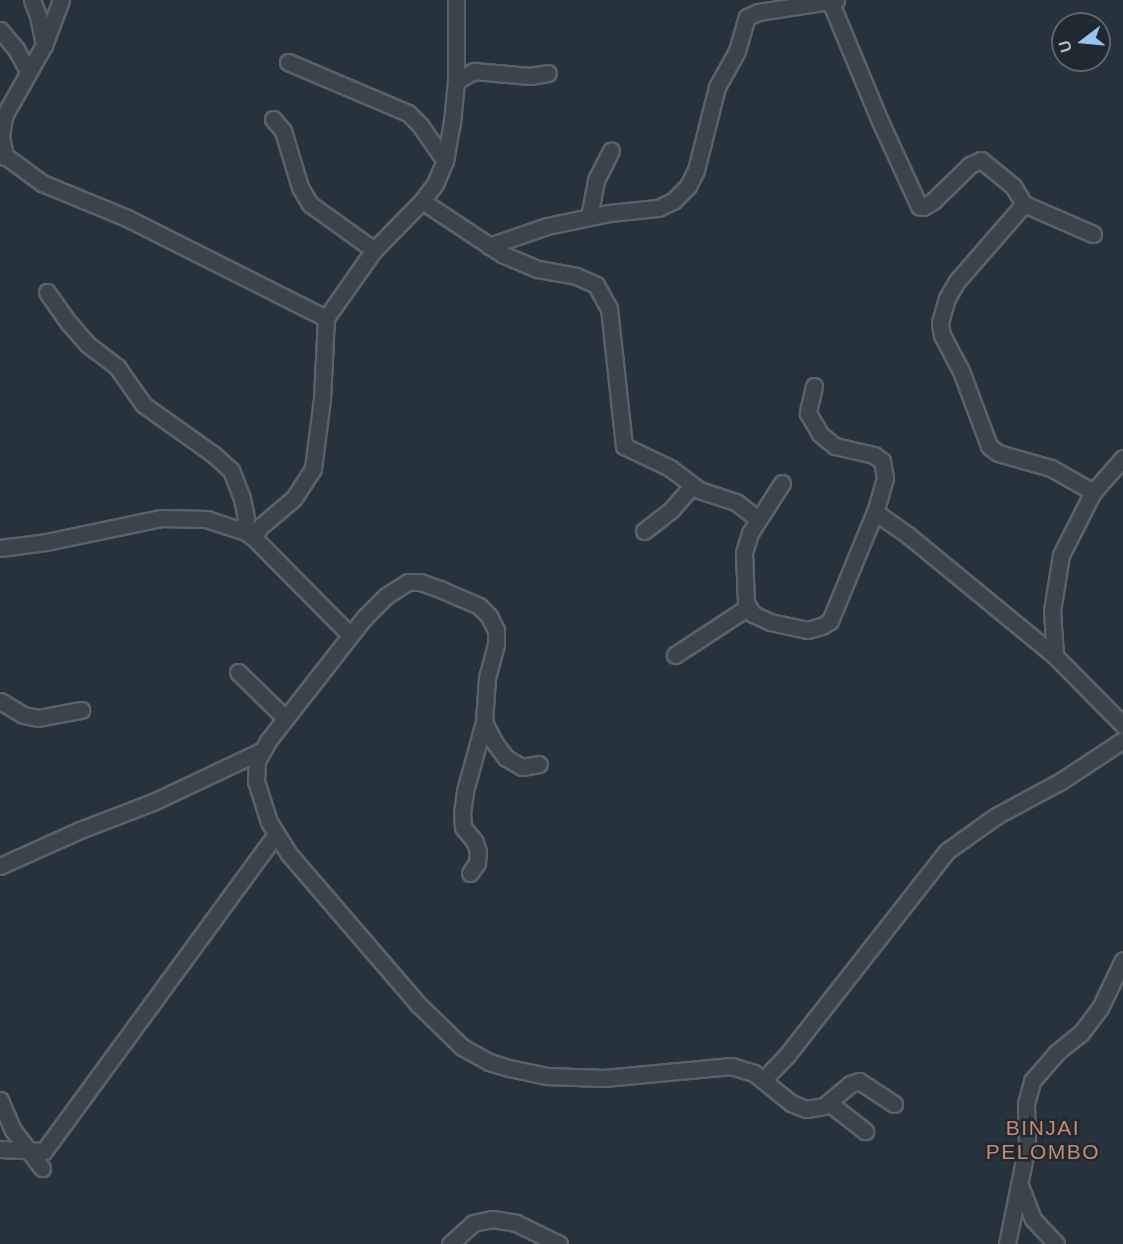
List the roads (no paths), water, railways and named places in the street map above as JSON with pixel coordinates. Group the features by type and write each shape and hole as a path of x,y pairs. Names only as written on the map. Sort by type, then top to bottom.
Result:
{"street":[{"path":"32,0 44,45"},
{"path":"61,0 44,45 4,116 1,136 3,155 42,183 127,218 326,318"},
{"path":"248,534 294,498 313,469 322,399 326,318 374,250 422,201 435,184 445,161 456,81 456,0"},
{"path":"489,246 547,226 589,217 658,208 673,201 688,186 696,170 717,87 737,51 747,17 758,12 833,1 880,121 919,206 926,206 933,201 970,165 981,160 1013,186 1024,204 1093,234"},
{"path":"0,30 16,49 29,72"},
{"path":"288,62 408,113 420,125 445,161"},
{"path":"456,81 474,71 540,76 548,73"},
{"path":"273,119 283,131 300,187 310,204 374,250"},
{"path":"589,217 596,180 611,151"},
{"path":"422,201 489,246 538,269 586,279 601,290 609,308 622,442 630,451 670,468 693,486 736,502 758,519"},
{"path":"1024,204 957,281 942,312 942,335 961,371 985,440 992,450 1005,456 1051,468 1093,492"},
{"path":"47,292 80,336 117,367 144,405 213,454 231,470 242,498 248,534"},
{"path":"782,483 758,519 744,547 743,581 747,607 756,615 789,628 811,630 826,624 837,609 875,512 885,478 882,461 874,455 835,446 820,434 808,413 814,386"},
{"path":"1055,656 1052,611 1061,555 1077,519 1093,492 1123,458"},
{"path":"644,531 671,510 693,486"},
{"path":"875,512 909,536 1055,656 1123,725"},
{"path":"0,548 46,542 160,518 206,519 248,534 350,635"},
{"path":"470,873 475,867 478,852 475,842 463,827 462,813 465,791 484,722 487,678 496,636 491,620 479,606 440,588 420,582 408,582 386,596 350,635 285,718 261,751 257,761 258,793 276,834 306,875 419,1005 462,1047 489,1062 546,1076 604,1078 731,1066 748,1070 764,1079 780,1094 801,1108 812,1109 829,1103 850,1084 859,1081 894,1104"},
{"path":"675,655 747,607"},
{"path":"238,672 285,718"},
{"path":"0,701 23,715 38,718 81,710"},
{"path":"484,722 494,742 506,758 522,766 540,764"},
{"path":"764,1079 787,1055 947,851 996,816 1061,781 1123,740"},
{"path":"0,866 80,830 153,802 261,751"},
{"path":"0,1149 44,1151 276,834"},
{"path":"1007,1244 1021,1188 1027,1146 1026,1104 1032,1081 1056,1053 1081,1033 1100,1008 1123,960"},
{"path":"0,1100 9,1123 28,1152 42,1168"},
{"path":"829,1103 865,1131"},
{"path":"1021,1188 1033,1219 1056,1244"},
{"path":"450,1244 473,1223 492,1219 516,1223 559,1244"}],"district":[{"name":"BINJAI PELOMBO","path":"1043,1140"}]}
